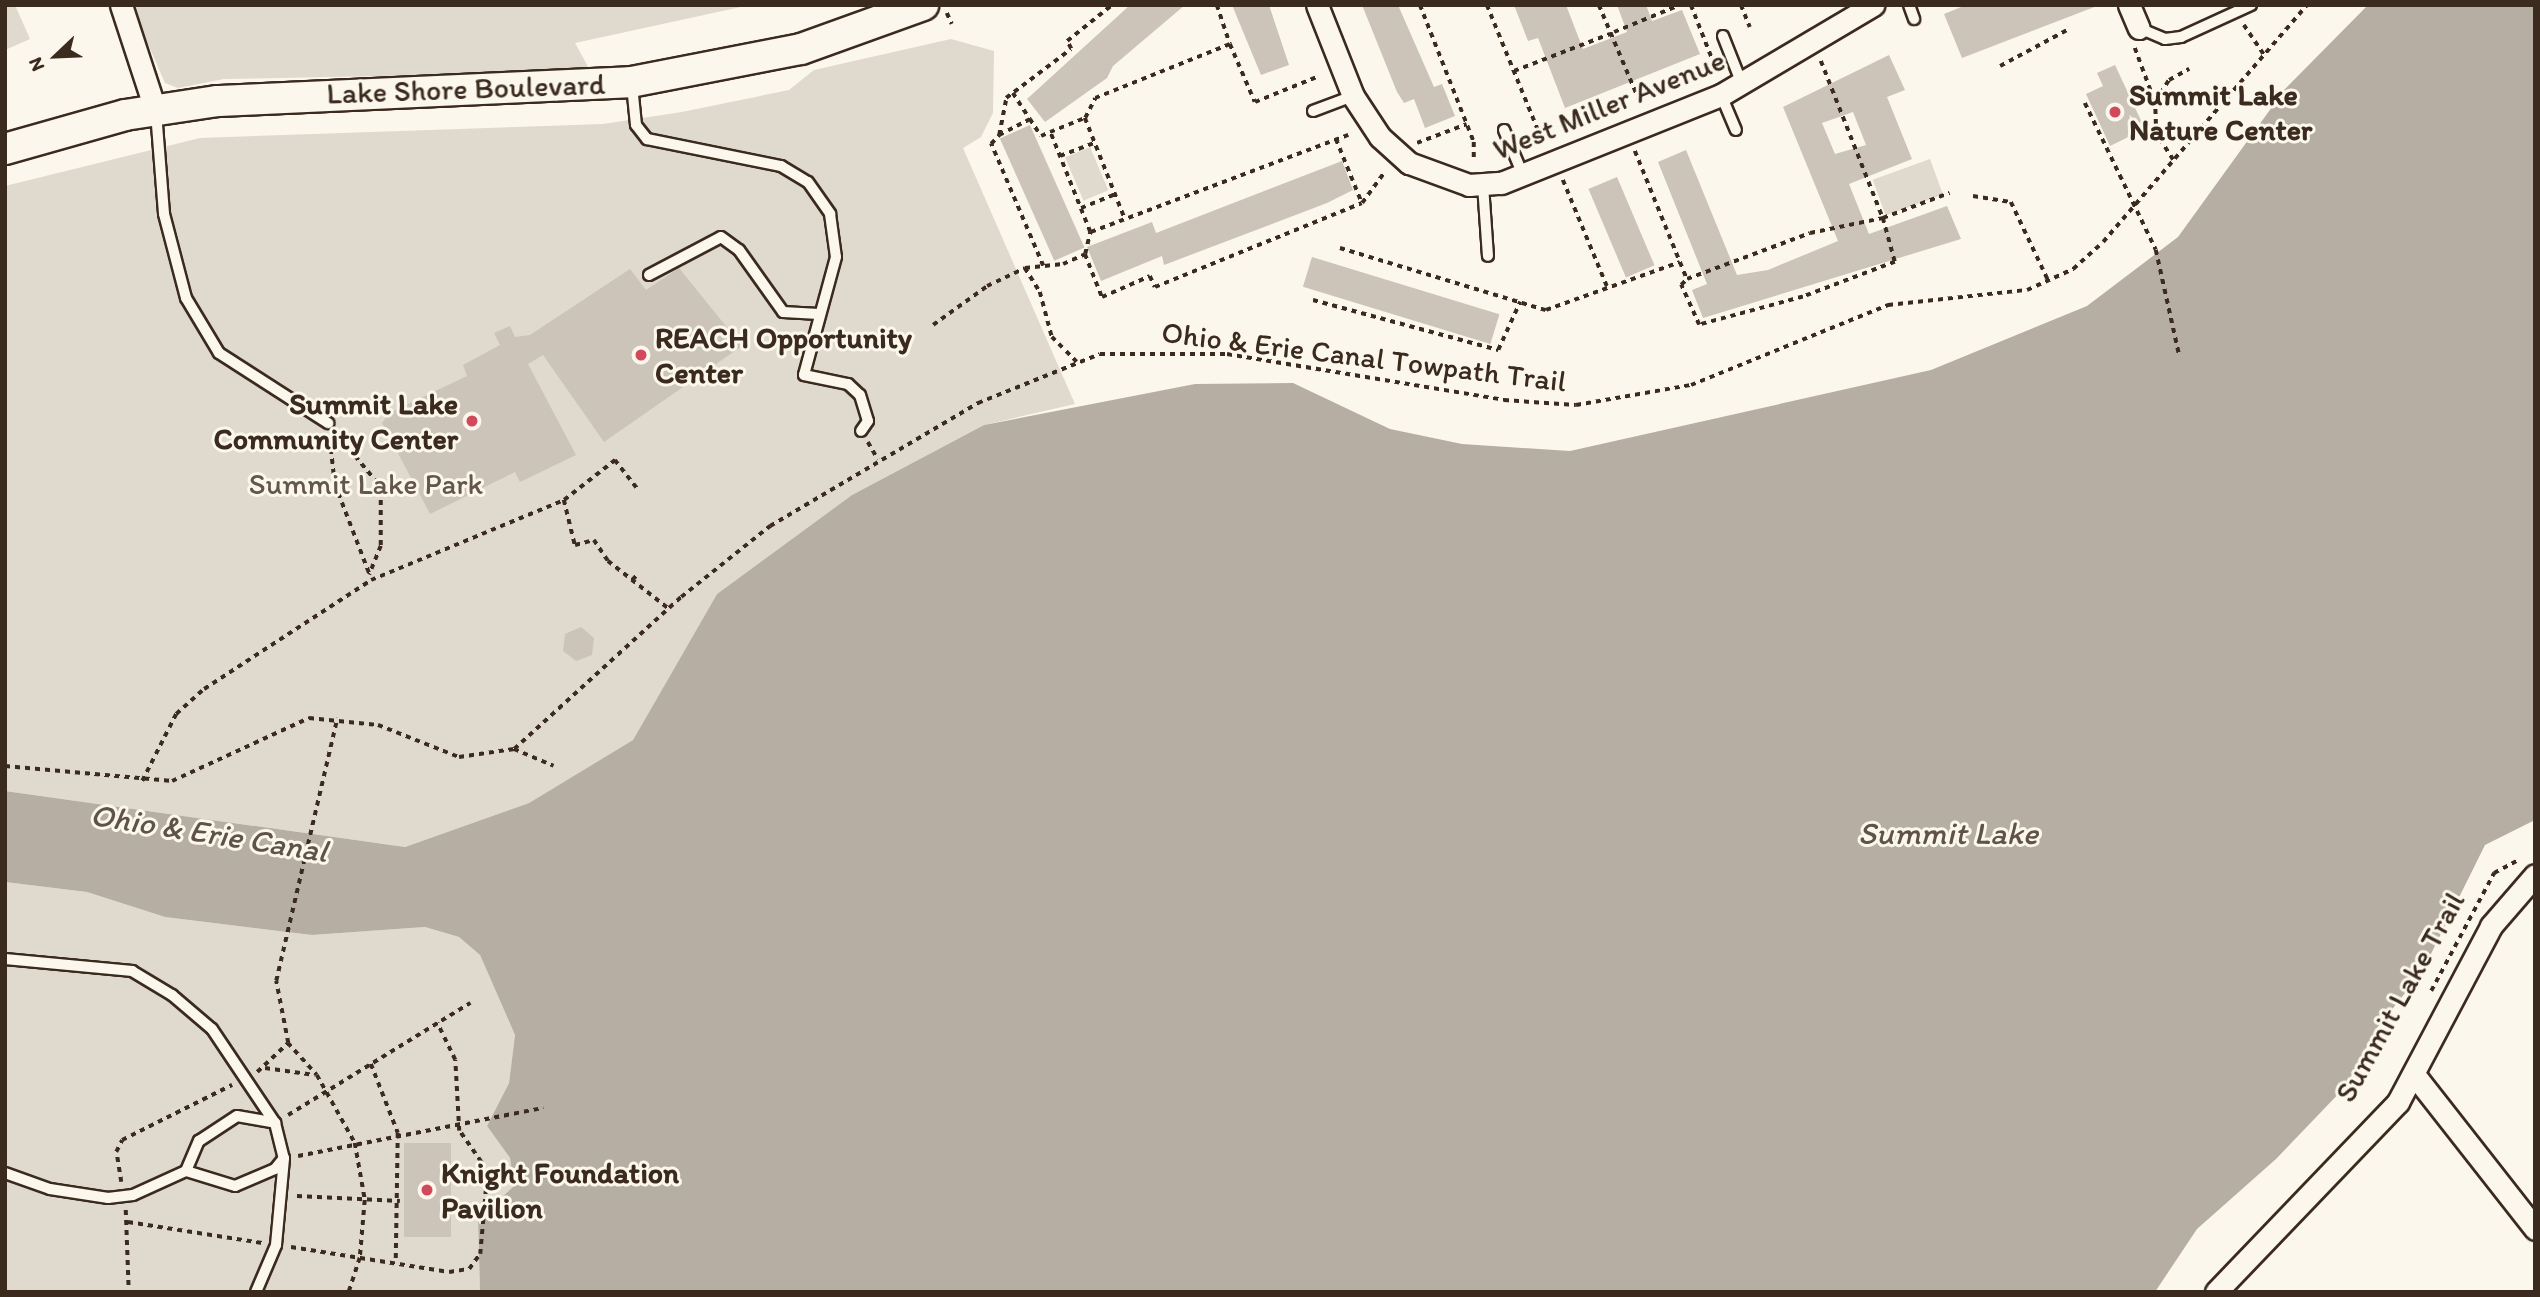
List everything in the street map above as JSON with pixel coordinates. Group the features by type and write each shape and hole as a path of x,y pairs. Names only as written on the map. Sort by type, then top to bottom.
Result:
{"main road":[{"name":"Lake Shore Boulevard","path":"5,149 155,109 261,98 631,82 801,50 922,5"}],"street":[{"path":"121,5 155,109"},
{"name":"West Miller Avenue","path":"1317,5 1353,96 1380,137 1409,163 1455,183 1483,185 1523,175 1721,95 1866,7"},
{"path":"2129,5 2136,36"},
{"path":"2225,1288 2378,1125 2416,1077 2491,926 2529,867"},
{"path":"2416,1077 2535,1229"}],"lane":[{"path":"1909,5 1914,19"},
{"path":"2136,36 2165,39 2182,37 2251,5"},
{"path":"1723,36 1742,84"},
{"path":"631,82 636,125 648,139 781,166 808,183 830,214 836,257 804,375 848,384 860,395 868,421 861,431"},
{"path":"1721,95 1736,130"},
{"path":"1313,111 1353,96"},
{"path":"155,109 164,214 186,299 219,352 328,424"},
{"path":"1504,130 1523,175"},
{"path":"1483,185 1488,256"},
{"path":"649,275 721,237 739,250 783,312 819,314"},
{"path":"5,959 132,971 212,1029 248,1076 275,1122 284,1158 284,1195 276,1245 256,1292"},
{"path":"186,1171 189,1156 219,1124 237,1116 275,1122"},
{"path":"5,1173 50,1189 124,1196 186,1171 235,1186 258,1180 284,1158"}],"path":[{"path":"999,135 1006,98 1071,49 1067,41 1112,5"},
{"path":"1217,5 1230,44 1255,102 1319,76"},
{"path":"1420,5 1467,124 1474,159"},
{"path":"1488,5 1542,140"},
{"path":"1599,5 1640,102"},
{"path":"1691,5 1717,71"},
{"path":"1741,5 1750,27"},
{"name":"Ohio & Erie Canal Towpath Trail","path":"514,749 668,608 770,526 878,458 1013,385 1077,362 1122,350 1188,351 1576,405 1691,384 1888,305 2005,296 2049,282 2087,258 2307,5"},
{"path":"1514,71 1676,6"},
{"path":"2237,11 2264,55"},
{"path":"2000,66 2067,30"},
{"path":"2136,36 2155,102 2157,134 2174,161"},
{"path":"1013,93 1041,136 1085,118 1095,98 1230,44"},
{"path":"1821,61 1883,218 1895,262 1802,298 1699,325 1681,285 1687,279 1810,233 1883,218 1949,193"},
{"path":"2155,102 2169,80 2189,69"},
{"path":"2085,103 2156,250 2179,354"},
{"path":"1085,118 1125,219"},
{"path":"1030,119 999,135 991,144 1043,267"},
{"path":"1417,143 1467,124"},
{"path":"1050,132 1090,232 1085,254 1102,297 1150,276 1155,287 1362,203 1384,173"},
{"path":"1090,232 1348,135"},
{"path":"1336,139 1362,203"},
{"path":"1060,156 1095,143"},
{"path":"1635,151 1687,279"},
{"path":"1563,180 1607,286 1613,291 1680,262"},
{"path":"1081,208 1115,194"},
{"path":"1973,196 2011,202 2049,282"},
{"path":"1340,248 1546,310 1607,286"},
{"path":"933,325 1025,268 1043,267 1085,254"},
{"path":"1025,268 1040,292 1052,337 1077,362"},
{"path":"1313,300 1498,350 1520,302"},
{"path":"328,424 376,481 381,500 381,546 369,575"},
{"path":"328,424 335,484 372,580"},
{"path":"142,780 176,714 204,689 372,580 564,500 615,460 638,489"},
{"path":"564,500 575,545 594,540 632,580 668,608"},
{"path":"632,580 638,574"},
{"path":"337,718 276,981 288,1043 317,1075 355,1143 365,1200 360,1258 349,1292"},
{"path":"5,766 142,780 194,775 282,725 337,718 377,725 459,757 514,749 554,766"},
{"name":"Summit Lake Trail","path":"2426,999 2494,873 2529,867"},
{"path":"275,1122 470,1003"},
{"path":"128,1222 449,1272 469,1269 480,1254 486,1185 481,1162 459,1131 455,1060 438,1023"},
{"path":"129,1292 128,1222 116,1163 122,1140 265,1068 288,1043"},
{"path":"370,1065 398,1133 400,1201 396,1264"},
{"path":"265,1068 317,1075"},
{"path":"284,1158 398,1133 543,1108"},
{"path":"284,1195 400,1201"}],"green space":[{"path":"5,5 15,5 30,39 5,50"},
{"path":"131,5 750,5 575,43 591,72 224,79 178,88 165,83"},
{"name":"Summit Lake Park","path":"951,39 994,51 993,113 981,137 963,148 1075,404 984,425 852,495 717,594 633,740 529,803 405,847 5,791 5,186 200,138 603,124 682,112 789,90 814,70"},
{"path":"1090,147 1108,190 1084,201 1065,158"},
{"path":"1930,159 1943,195 1886,216 1873,180"},
{"path":"5,882 87,892 165,917 312,935 425,927 459,937 480,955 515,1035 509,1083 487,1126 510,1158 514,1186 478,1219 480,1292 5,1292"}],"water":[{"name":"Summit Lake","path":"2368,5 2535,5 2535,820 2485,845 2422,972 2377,1028 2346,1086 2276,1159 2197,1229 2155,1292 480,1292 478,1219 514,1186 510,1158 487,1126 509,1083 515,1035 480,955 459,937 425,927 312,935 165,917 87,892 5,882 5,791 405,847 529,803 633,740 717,594 852,495 984,425 1195,384 1293,383 1390,429 1462,444 1570,451 1931,370 2087,306 2178,237 2285,89"}],"building":[{"path":"1130,5 1185,5 1113,66 1107,78 1045,122 1027,99"},
{"path":"1232,5 1269,5 1289,65 1261,75"},
{"path":"1362,5 1398,5 1434,87 1442,84 1455,116 1425,128 1414,99 1404,103 1397,92"},
{"path":"1514,5 1566,5 1583,49 1627,32 1617,5 1646,5 1652,21 1682,10 1700,54 1565,108 1538,38 1528,41"},
{"path":"1966,5 2097,6 1962,58 1944,14"},
{"path":"1889,55 1905,90 1887,97 1912,159 1849,184 1869,234 1947,206 1961,239 1703,318 1692,290 1707,284 1658,162 1686,150 1737,275 1768,270 1838,241 1783,107","holes":["1853,112 1866,145 1835,154 1822,123"]},
{"name":"Summit Lake Nature Center","path":"2115,65 2145,129 2110,146 2086,94 2103,86 2097,73"},
{"path":"1030,125 1085,247 1054,261 1000,138"},
{"path":"1342,161 1353,190 1327,203 1164,265 1162,256 1101,281 1087,247 1152,222 1156,233"},
{"path":"1617,177 1655,265 1626,277 1588,189"},
{"path":"1312,257 1499,314 1490,344 1303,287"},
{"path":"679,268 742,346 604,442 543,355 528,364 576,455 520,482 515,472 430,514 382,423 389,413 467,376 463,365 500,345 494,333 510,326 515,337 530,335 630,269 646,290"},
{"path":"581,627 594,638 592,655 576,661 563,651 565,634"},
{"name":"Knight Foundation Pavilion","path":"404,1143 451,1143 451,1237 404,1237"}],"place":[{"name":"Summit Lake Nature Center","path":"2115,112"},
{"name":"REACH Opportunity Center","path":"641,355"},
{"name":"Summit Lake Community Center","path":"472,421"},
{"name":"Knight Foundation Pavilion","path":"427,1190"}],"water label":[{"name":"Ohio & Erie Canal","path":"209,833"}]}
